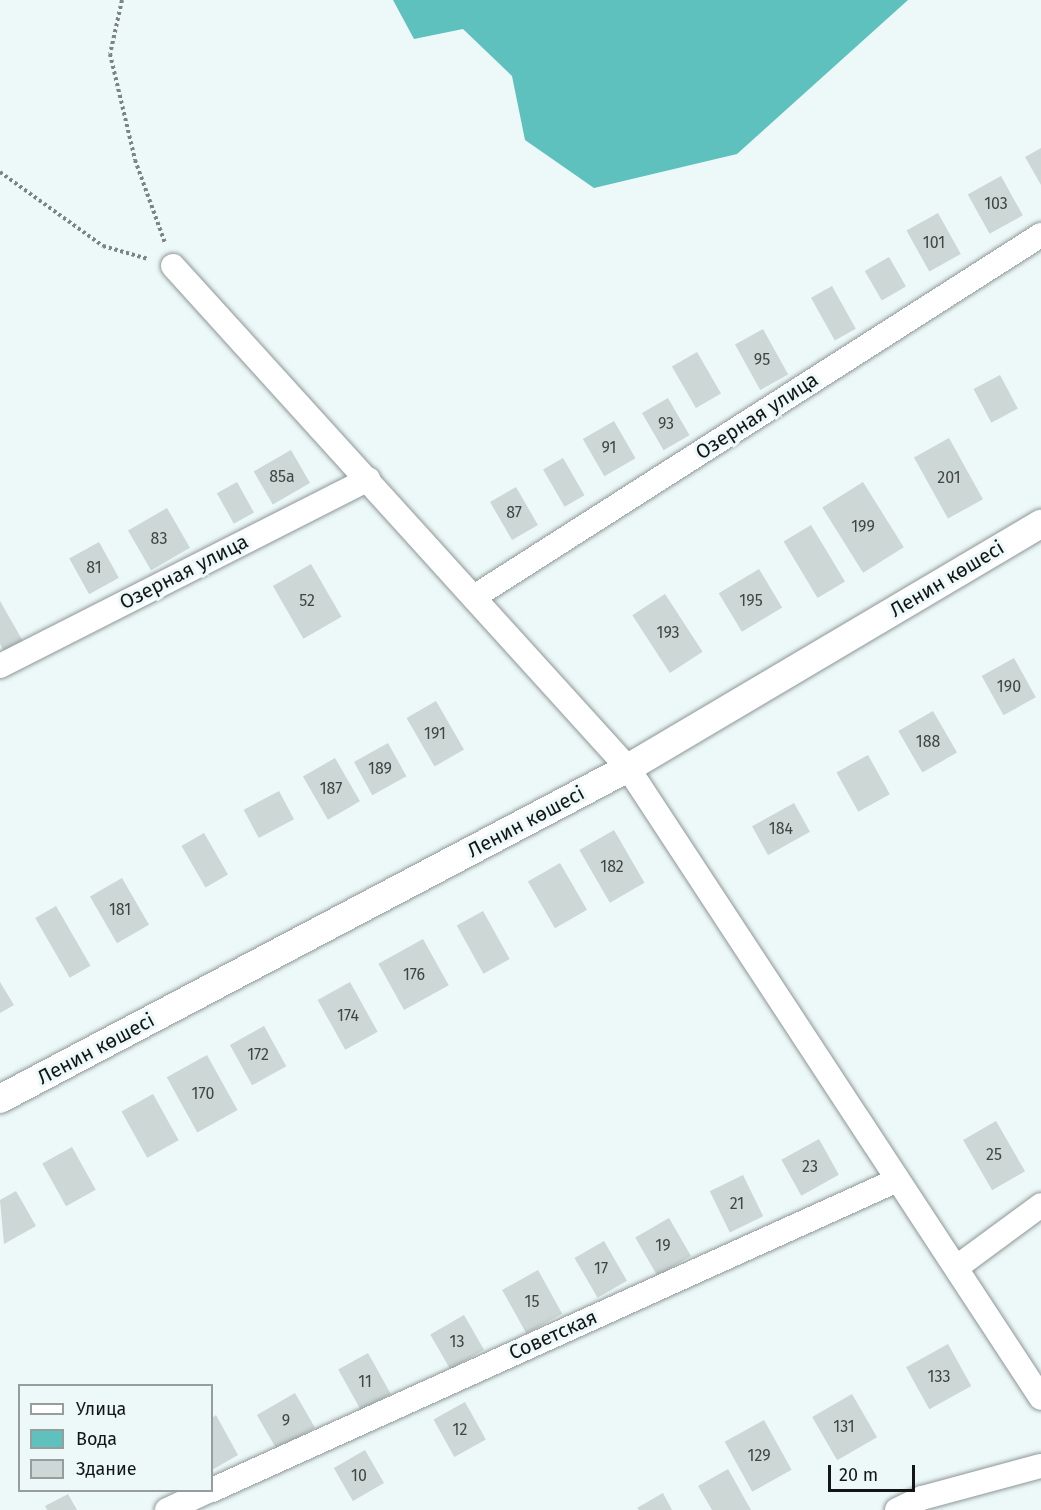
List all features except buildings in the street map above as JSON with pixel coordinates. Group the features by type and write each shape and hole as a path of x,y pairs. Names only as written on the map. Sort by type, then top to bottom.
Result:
{"street":[{"name":"Озерная улица","path":"474,597 1041,235"},
{"path":"173,266 628,768 895,1181 957,1267 1041,1398"},
{"name":"Озерная улица","path":"0,666 368,479"},
{"name":"Ленин көшесі","path":"0,1099 628,768 1041,524"},
{"name":"Советская","path":"213,1489 895,1181"},
{"path":"957,1267 1041,1205"},
{"path":"897,1510 921,1497 1041,1466"},
{"name":"Советская","path":"167,1510 207,1492"}],"path":[{"path":"122,0 110,54 135,160 173,266"},
{"path":"0,172 103,246 173,266"}],"water":[{"path":"393,0 908,0 737,154 594,188 525,140 512,76 463,29 414,39"}]}
